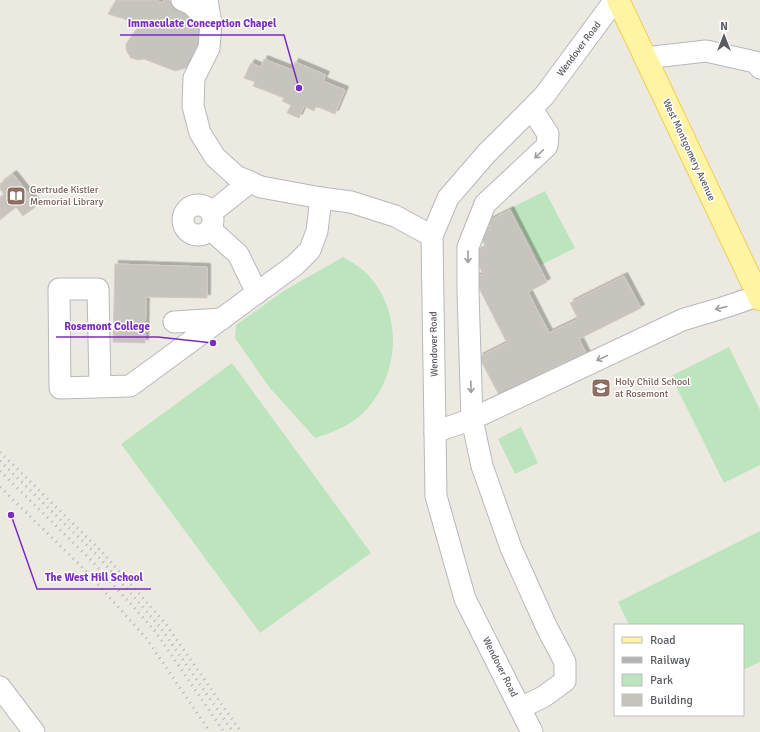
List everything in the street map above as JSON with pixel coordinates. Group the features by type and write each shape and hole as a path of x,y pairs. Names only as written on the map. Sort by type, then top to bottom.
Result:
{"main road":[{"name":"West Montgomery Avenue","path":"616,0 759,297"}],"street":[{"path":"182,0 191,4 211,23"},
{"path":"207,0 211,23 209,48 194,78 193,106 200,133 215,157 236,176 261,188 351,202 395,216 432,236"},
{"name":"Wendover Road","path":"532,732 465,599 436,496 432,236 448,198 486,154 544,96 616,0"},
{"path":"645,58 706,51 755,62 760,68"},
{"path":"520,708 543,697 565,680 565,662 547,628 510,548 482,466 472,419 468,247 485,204 546,146 548,134 532,109"},
{"path":"250,182 211,221 238,254 257,293"},
{"path":"100,387 98,289 59,289 60,388 100,387 130,386 295,265 310,250 317,231 321,198"},
{"path":"436,432 472,419 682,320 759,297"},
{"path":"174,322 222,319"},
{"path":"0,687 6,706 34,732"}],"green space":[{"path":"545,191 575,248 541,265 511,208"},
{"path":"343,257 363,270 376,285 386,303 391,321 393,341 391,361 385,380 376,397 363,413 347,425 315,438 269,387 235,338 236,325 285,290"},
{"path":"729,347 760,410 760,465 724,483 671,376"},
{"path":"232,363 371,553 260,633 121,444"},
{"path":"521,427 538,463 515,474 498,439"},
{"path":"760,531 760,662 744,670 744,624 629,624 618,602"}],"building":[{"path":"116,0 156,0 163,3 164,0 179,0 175,9 197,18 204,29 197,59 186,68 175,71 144,59 138,60 131,58 126,50 126,44 140,24 108,14"},
{"path":"264,59 292,70 295,62 326,75 323,81 345,90 335,114 316,106 314,111 304,106 299,118 287,113 291,105 282,101 284,98 253,86 255,82 244,78 251,63 261,67"},
{"name":"Gertrude Kistler Memorial Library","path":"13,174 38,205 23,216 16,207 0,220 0,197 4,194 0,189 0,184"},
{"path":"510,210 547,282 528,292 549,333 578,319 570,303 624,276 641,308 579,339 588,357 566,369 563,363 499,395 479,357 507,343 474,278 483,274 473,254 486,247 479,234 491,228 488,221"},
{"path":"115,264 207,267 207,298 146,297 145,343 113,342"}],"railway":[{"path":"0,452 102,552 165,623 241,732"},
{"path":"0,461 98,556 160,627 233,732"},
{"path":"0,471 92,561 155,631 224,732"},
{"path":"0,487 84,569 146,638 210,732"}],"place":[{"name":"Immaculate Conception Chapel","path":"299,88"},
{"name":"Gertrude Kistler Memorial Library","path":"16,196"},
{"name":"Rosemont College","path":"213,343"},
{"name":"Holy Child School at Rosemont","path":"601,388"},
{"name":"The West Hill School","path":"11,515"}]}
